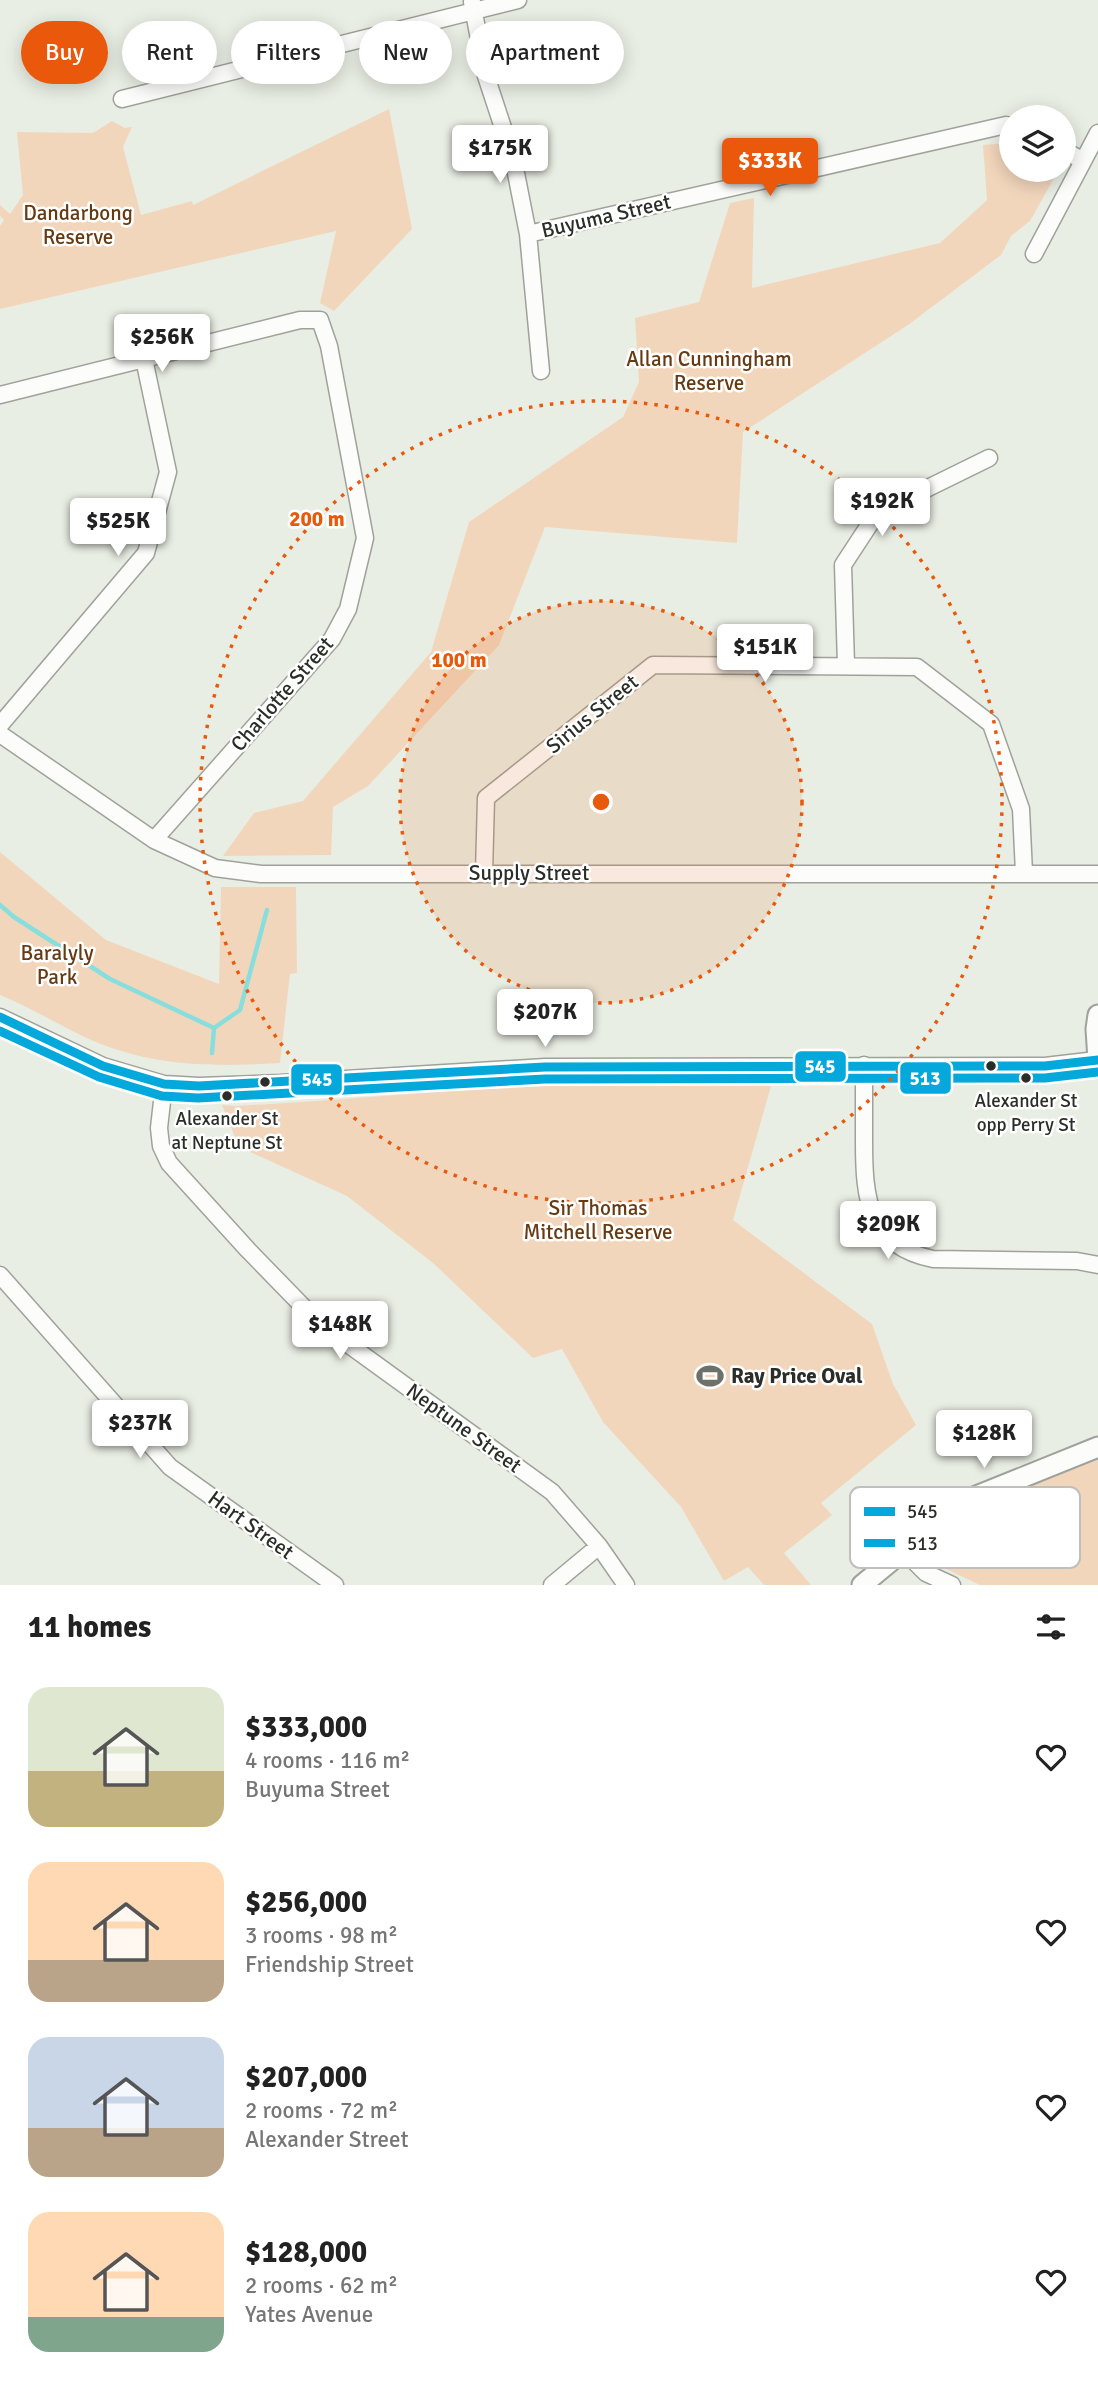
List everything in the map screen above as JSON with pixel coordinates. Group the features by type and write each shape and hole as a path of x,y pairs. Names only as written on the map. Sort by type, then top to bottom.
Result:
{"street":[{"path":"122,99 472,5 519,0"},
{"path":"472,5 486,76 513,158 527,234 541,371"},
{"name":"Buyuma Street","path":"527,234 999,127"},
{"path":"1034,254 1098,133"},
{"path":"1076,157 1083,161"},
{"name":"Charlotte Street","path":"144,359 300,320 320,320 329,346 365,538 348,609 332,639 154,840"},
{"path":"0,396 144,359 168,471 146,553 0,725"},
{"path":"846,665 843,565 877,513 989,458"},
{"name":"Sirius Street","path":"484,873 486,798 653,665 846,665 916,667 991,724 1021,809 1024,873"},
{"name":"Supply Street","path":"0,734 154,840 215,868 261,874 1098,874"},
{"path":"0,1017 103,1066 164,1084 280,1083 545,1067 1045,1066 1097,1060 1098,1014"},
{"path":"864,1065 866,1199 877,1224 896,1245 919,1257 933,1259 1077,1261 1098,1265"},
{"name":"Neptune Street","path":"164,1084 159,1128 161,1146 169,1163 248,1250 319,1323 552,1492 599,1546 626,1585"},
{"name":"Hart Street","path":"0,1275 170,1466 335,1585"},
{"path":"999,1487 1098,1447"},
{"path":"552,1585 599,1546"},
{"path":"862,1585 883,1568"},
{"path":"921,1568 952,1585"}],"green space":[{"name":"Dandarbong Reserve","path":"389,109 412,229 334,311 320,303 336,231 0,309 0,226 4,220 0,216 0,205 10,214 23,195 17,132 93,133 112,121 125,128 132,127 123,147 141,215 192,201 193,205"},
{"name":"Allan Cunningham Reserve","path":"999,144 999,182 1052,182 1030,221 1011,236 1001,255 908,325 743,432 737,543 545,527 499,645 368,786 333,807 331,855 223,856 254,813 303,801 431,652 469,522 623,417 639,382 635,318 699,302 730,203 754,198 752,288 940,243 987,200 983,145"},
{"name":"Baralyly Park","path":"0,852 106,940 219,984 221,887 296,887 297,973 290,974 280,1063 207,1065 138,1056 91,1040 0,995"},
{"name":"Sir Thomas Mitchell Reserve","path":"547,1086 771,1086 733,1220 872,1324 893,1384 916,1425 821,1503 832,1515 784,1553 811,1585 764,1585 748,1567 724,1581 681,1507 603,1422 562,1349 533,1358 433,1263 347,1196 239,1147 222,1105"},
{"path":"1098,1458 1098,1585 980,1585 944,1568 1080,1568 1080,1487 1024,1487"}],"waterway":[{"path":"0,905 14,917 110,979 214,1028 212,1053"},
{"path":"214,1028 240,1010 267,910"}],"transit line":[{"name":"545","path":"0,1017 103,1066 164,1084 199,1086 545,1067 1045,1066 1098,1060"},
{"name":"513","path":"0,1031 99,1077 162,1096 198,1098 545,1079 1045,1078 1098,1072"}],"place":[{"name":"Alexander St opp Perry St","path":"1026,1078"},
{"name":"Alexander St at Neptune St","path":"227,1096"},
{"name":"Ray Price Oval","path":"710,1376"}]}
